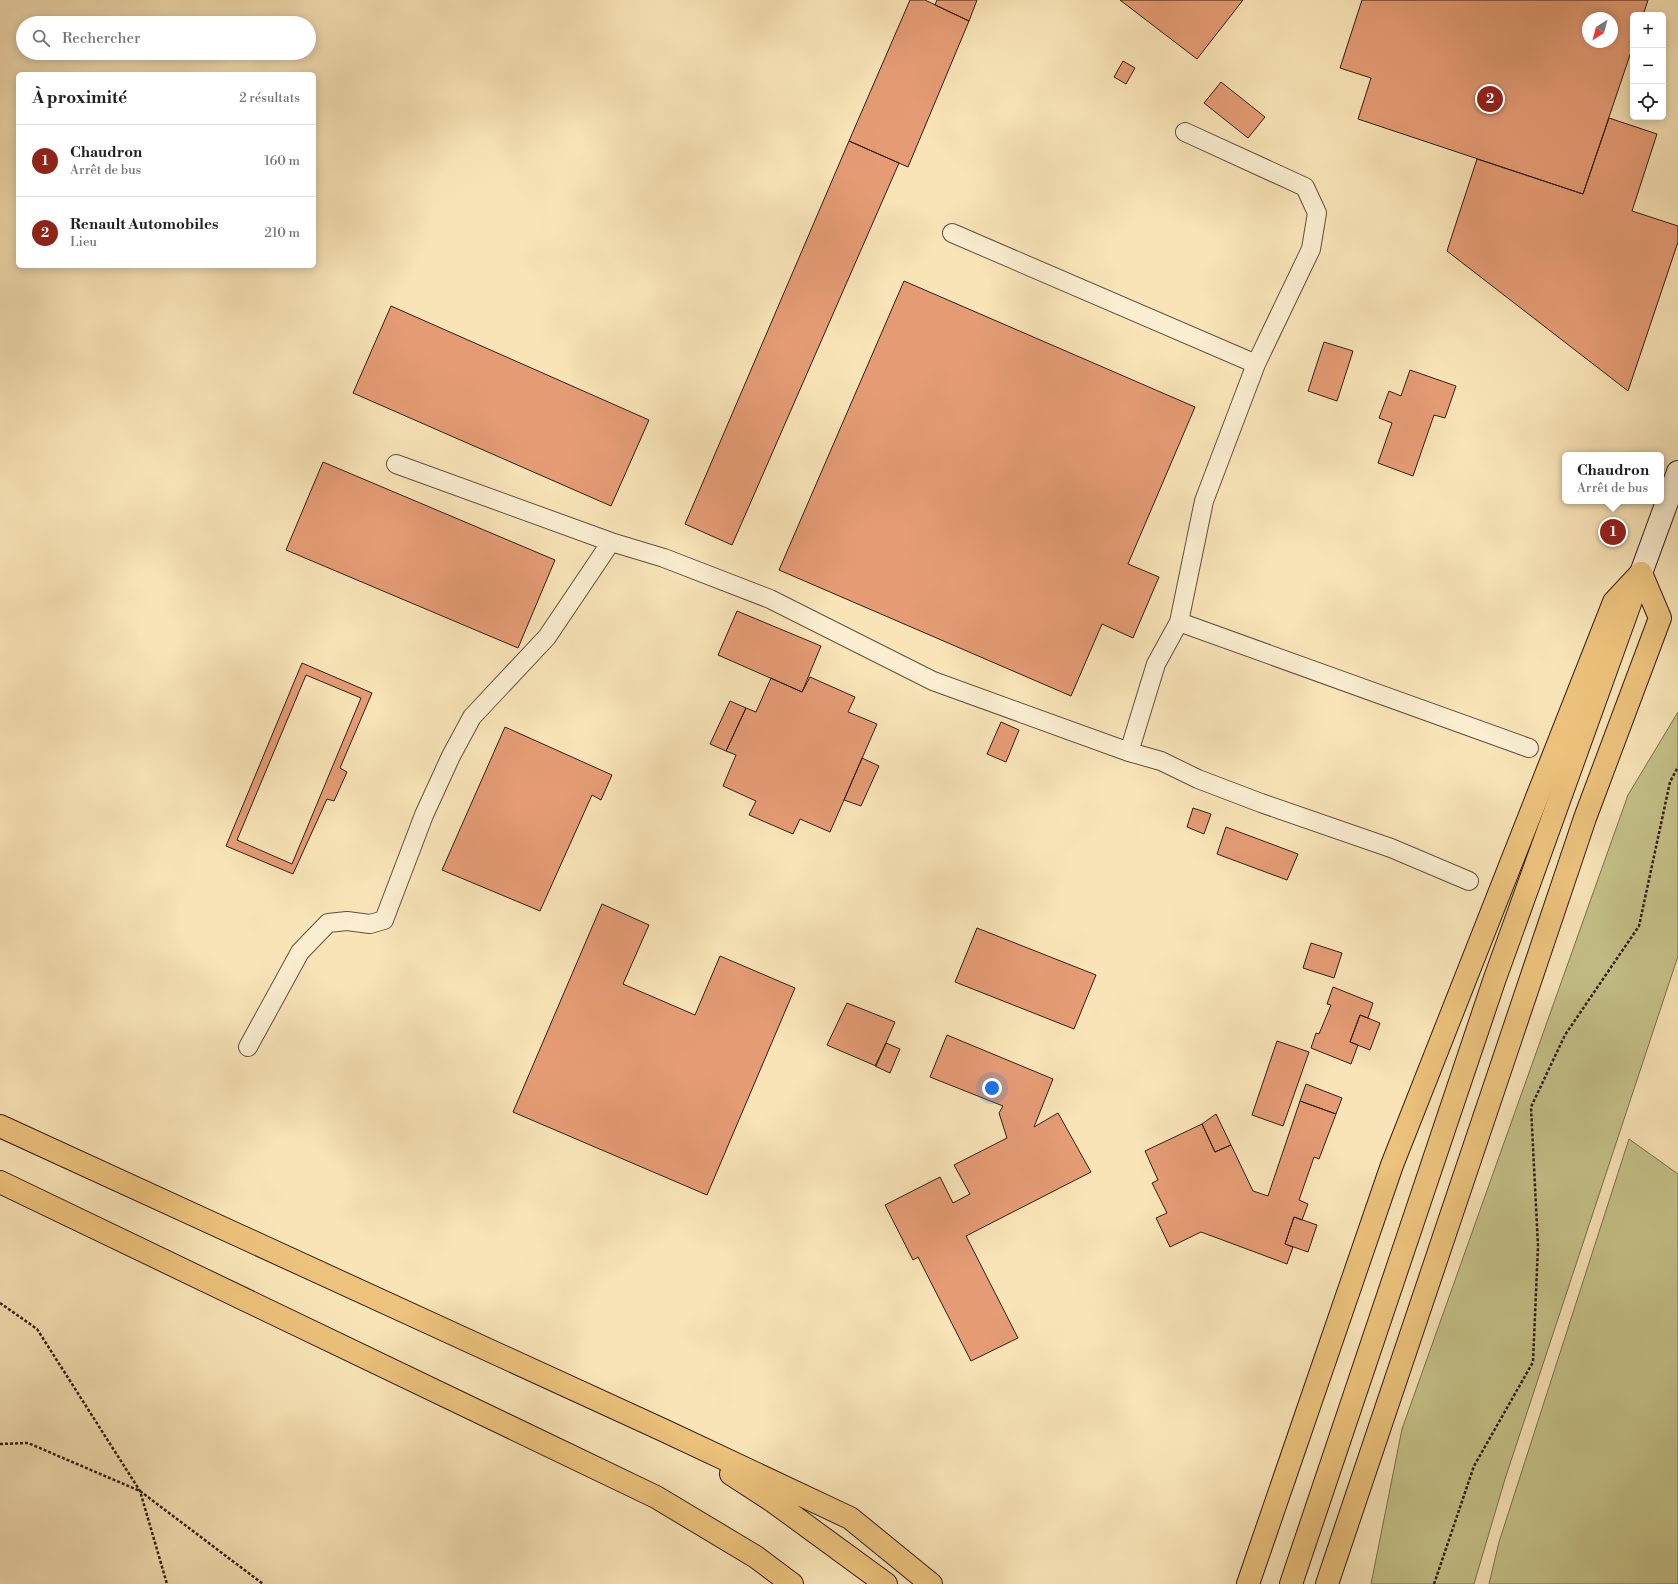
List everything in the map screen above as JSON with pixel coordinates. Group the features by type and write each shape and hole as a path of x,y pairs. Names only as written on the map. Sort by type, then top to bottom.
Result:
{"main road":[{"path":"1291,1584 1494,981 1678,472"},
{"path":"1248,1584 1392,1165 1614,602 1641,572"},
{"path":"1327,1584 1585,818 1660,618 1641,572"},
{"path":"0,1126 663,1430 850,1518 931,1584"},
{"path":"0,1182 656,1498 756,1557 792,1584"},
{"path":"663,1430 774,1502 886,1584"}],"lane":[{"path":"1129,752 1156,664 1179,622 1204,501 1256,364 1311,249 1317,213 1305,187 1185,132"},
{"path":"952,233 1256,364"},
{"path":"396,464 611,542 664,558 770,599 933,681 1129,752 1161,761 1198,779 1391,848 1469,881"},
{"path":"248,1047 300,952 328,923 347,921 370,924 384,920 424,815 450,756 472,717 547,637 611,542"},
{"path":"1179,622 1529,748"}],"path":[{"path":"1434,1584 1474,1466 1533,1362 1538,1246 1531,1107 1565,1035 1638,926 1670,782 1678,767"},
{"path":"0,1303 37,1329 140,1491 167,1584"},
{"path":"1,1443 28,1443 140,1491 262,1584"}],"shaded area":[{"path":"1678,712 1678,956 1505,1479 1474,1584 1371,1584 1402,1429 1628,795"},
{"path":"1629,1139 1678,1174 1678,1584 1489,1584 1499,1542"}],"building":[{"path":"910,0 925,0 969,21 908,167 849,141"},
{"path":"937,0 977,0 969,21 935,5"},
{"path":"1120,0 1243,0 1197,59"},
{"path":"1362,0 1648,0 1644,12 1630,12 1630,55 1583,194 1358,119 1371,78 1340,68"},
{"path":"1123,61 1135,68 1126,84 1114,77"},
{"path":"1221,82 1265,117 1248,138 1204,103"},
{"path":"1609,118 1657,134 1632,211 1678,226 1678,242 1628,391 1447,251 1477,159 1583,194"},
{"path":"849,141 899,163 732,545 685,524"},
{"path":"904,281 1195,407 1128,564 1159,577 1133,638 1102,624 1071,696 779,570"},
{"path":"391,306 649,420 611,506 353,393"},
{"path":"1324,342 1353,351 1337,401 1308,391"},
{"path":"1410,370 1456,386 1445,418 1434,415 1413,476 1378,463 1392,423 1379,418 1389,391 1401,396"},
{"path":"323,462 555,560 518,648 286,550"},
{"path":"737,611 821,646 802,692 718,655"},
{"path":"302,663 372,693 340,768 347,772 334,801 327,799 293,874 226,846","holes":["306,675 361,698 292,864 237,840"]},
{"path":"810,677 855,697 848,712 877,724 830,832 800,819 793,834 749,815 756,801 723,786 736,755 726,751 746,708 756,712 771,678 802,692"},
{"path":"730,701 746,708 726,751 710,744"},
{"path":"1001,722 1019,730 1006,762 987,754"},
{"path":"505,727 612,775 601,800 592,795 540,911 442,870"},
{"path":"862,758 879,766 861,806 844,800"},
{"path":"1193,808 1211,814 1204,834 1187,827"},
{"path":"1226,827 1298,854 1287,880 1217,854"},
{"path":"602,904 649,925 623,984 695,1015 720,956 795,988 707,1195 513,1112"},
{"path":"977,928 1096,975 1074,1029 955,982"},
{"path":"1311,943 1342,953 1334,978 1303,968"},
{"path":"1333,987 1373,1003 1368,1018 1360,1015 1350,1042 1358,1045 1351,1064 1311,1048 1316,1033 1319,1034 1331,1005 1327,1004"},
{"path":"847,1003 895,1022 876,1066 827,1045"},
{"path":"1360,1015 1380,1023 1370,1050 1350,1042"},
{"path":"947,1035 1053,1079 1034,1127 1058,1113 1091,1172 966,1236 1018,1338 971,1361 918,1257 913,1260 885,1205 940,1177 953,1203 970,1194 954,1165 1007,1138 999,1113 1003,1106 930,1077"},
{"path":"1277,1041 1309,1052 1283,1126 1252,1115"},
{"path":"886,1043 900,1049 890,1073 875,1066"},
{"path":"1306,1084 1342,1098 1336,1114 1300,1101"},
{"path":"1300,1101 1336,1114 1319,1159 1314,1157 1299,1200 1308,1204 1302,1220 1294,1217 1285,1244 1293,1247 1287,1264 1201,1232 1170,1247 1156,1218 1167,1213 1152,1183 1158,1180 1145,1151 1202,1124 1215,1152 1231,1145 1253,1191 1268,1196"},
{"path":"1216,1114 1231,1145 1215,1152 1202,1124"},
{"path":"1294,1217 1317,1225 1308,1252 1285,1244"}],"place":[{"name":"Renault Automobiles","path":"1490,99"},
{"name":"Chaudron","path":"1613,532"}]}
